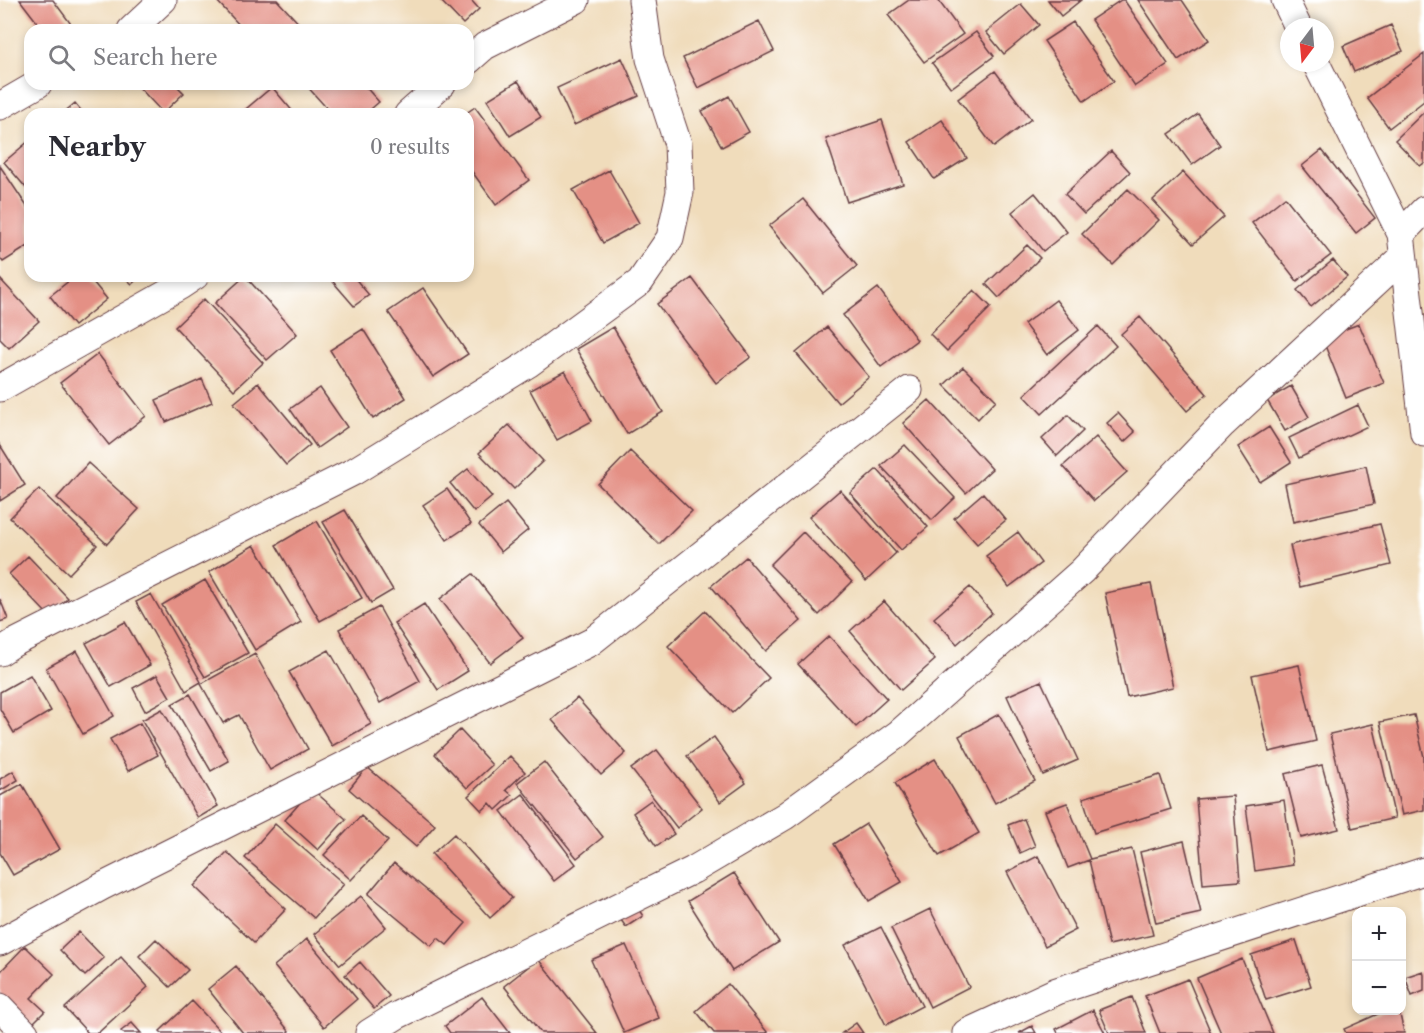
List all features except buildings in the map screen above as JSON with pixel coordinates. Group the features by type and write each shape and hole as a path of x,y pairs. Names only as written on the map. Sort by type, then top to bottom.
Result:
{"street":[{"path":"137,24 163,0"},
{"path":"474,56 485,46 576,0"},
{"path":"0,652 353,472 528,364 640,282 670,238 680,192 678,144 650,59 642,0"},
{"path":"1285,0 1294,18"},
{"path":"1320,72 1402,245 1416,292 1424,433"},
{"path":"0,106 28,90"},
{"path":"415,108 435,90"},
{"path":"369,1033 396,1016 693,870 785,816 898,734 1082,571 1402,245 1424,210"},
{"path":"0,388 186,282"},
{"path":"0,942 103,886 591,642 909,390"},
{"path":"966,1033 1057,991 1424,871"},
{"path":"0,1007 25,1033"}]}
